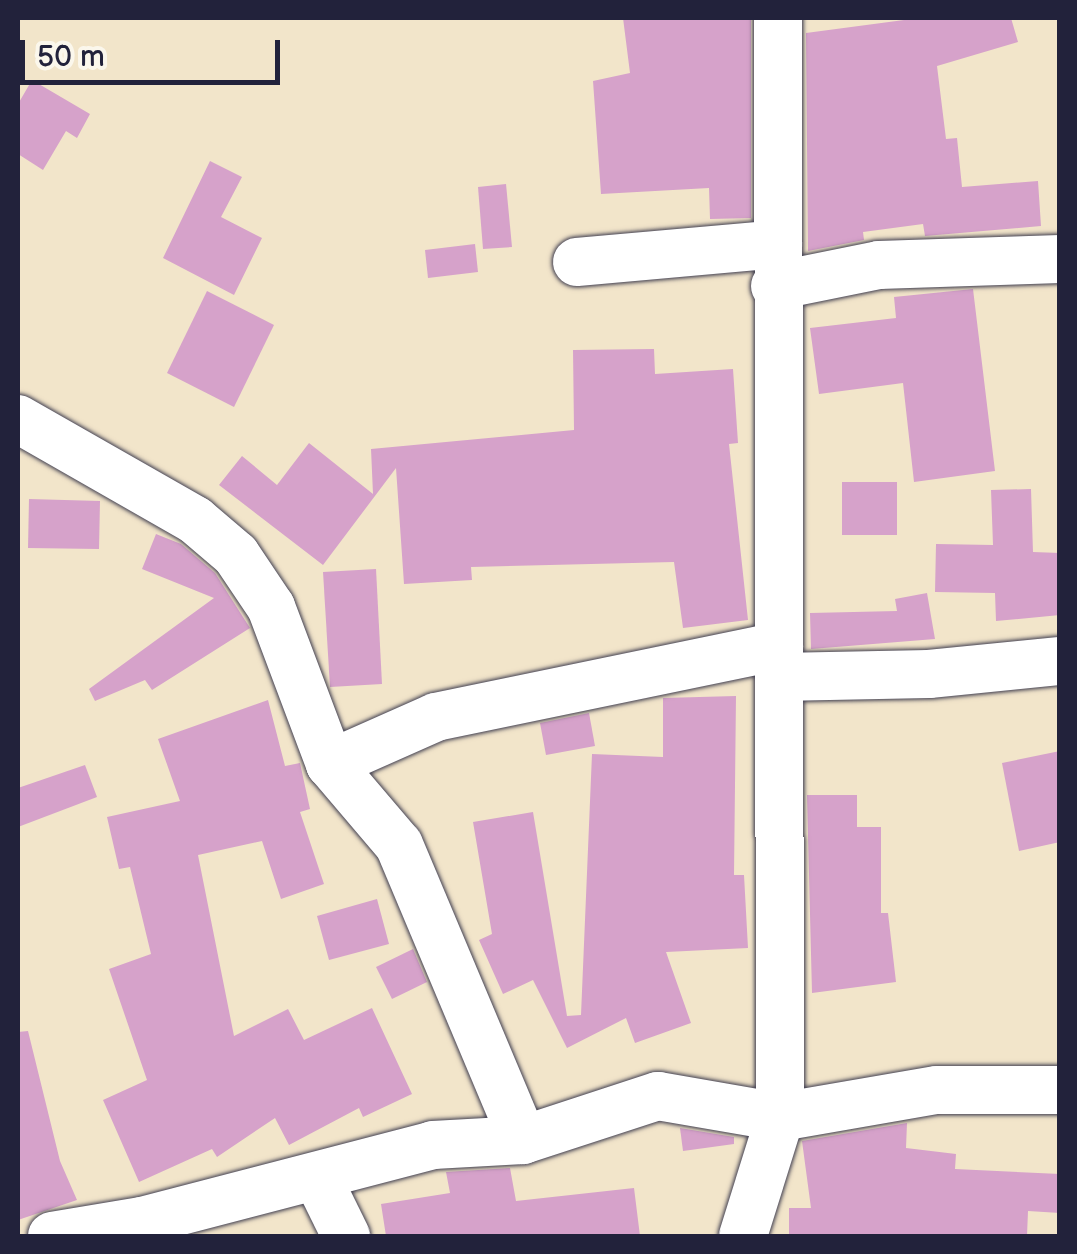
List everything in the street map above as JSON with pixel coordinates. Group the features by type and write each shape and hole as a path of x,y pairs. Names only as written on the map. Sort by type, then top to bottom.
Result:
{"street":[{"path":"744,1236 780,1117 778,18"},
{"path":"577,262 777,265 1060,259"},
{"path":"18,419 195,520 236,555 271,607 330,764 398,845 523,1140"},
{"path":"330,764 436,717 779,662 929,674 1060,661"},
{"path":"52,1236 143,1229 433,1145 523,1140 658,1096 780,1117 937,1090 1060,1090"},
{"path":"318,1178 346,1236"}],"building":[{"path":"623,18 751,18 751,218 710,219 709,188 601,194 593,81 630,73"},
{"path":"919,18 1011,18 1018,42 937,66 946,139 957,138 962,187 1038,181 1041,226 925,236 923,224 863,232 864,240 808,251 806,33"},
{"path":"32,80 90,114 77,138 66,131 43,170 18,154 18,104"},
{"path":"210,161 242,177 221,217 262,238 234,295 163,258"},
{"path":"506,184 512,247 483,249 478,187"},
{"path":"475,244 478,272 428,278 425,250"},
{"path":"973,289 995,471 914,482 903,383 819,394 810,328 896,318 894,297"},
{"path":"207,291 274,325 234,407 167,373"},
{"path":"654,349 655,374 733,369 738,443 729,444 748,620 683,628 674,562 471,567 472,580 404,584 396,468 323,565 219,485 242,456 277,485 309,443 373,494 371,449 574,430 573,350"},
{"path":"842,482 897,482 897,535 842,535"},
{"path":"1031,489 1033,552 1060,553 1060,615 996,621 995,593 935,592 936,544 993,545 991,490"},
{"path":"29,499 100,501 99,549 28,548"},
{"path":"156,534 181,544 215,573 250,628 152,690 145,680 95,701 89,689 214,598 142,569"},
{"path":"376,569 382,684 330,687 323,572"},
{"path":"927,593 935,639 811,649 810,613 897,611 895,599"},
{"path":"736,696 734,875 744,875 748,948 666,952 691,1023 635,1043 626,1018 567,1048 533,980 503,994 479,940 492,934 473,822 533,812 567,1016 581,1015 592,754 663,757 663,698"},
{"path":"268,700 285,766 300,763 310,809 300,812 324,884 281,899 262,841 198,855 234,1036 288,1009 304,1040 372,1008 412,1094 363,1117 359,1108 289,1145 275,1118 217,1157 212,1149 139,1182 103,1100 147,1080 109,969 151,954 130,867 119,869 107,817 180,801 158,739"},
{"path":"589,713 595,746 546,755 540,723"},
{"path":"1060,751 1060,842 1019,851 1002,763"},
{"path":"85,765 97,797 18,827 18,788"},
{"path":"807,795 857,795 857,827 881,827 881,913 888,913 896,982 812,993"},
{"path":"377,899 389,944 329,960 317,916"},
{"path":"413,949 427,982 392,999 376,967"},
{"path":"28,1031 60,1161 77,1200 18,1220 18,1032"},
{"path":"907,1123 906,1148 956,1154 955,1169 1060,1174 1060,1213 1028,1211 1027,1236 789,1236 789,1208 811,1208 802,1141"},
{"path":"680,1128 734,1137 734,1144 683,1151"},
{"path":"510,1168 516,1201 634,1188 640,1236 386,1236 381,1204 450,1193 446,1172"}]}
